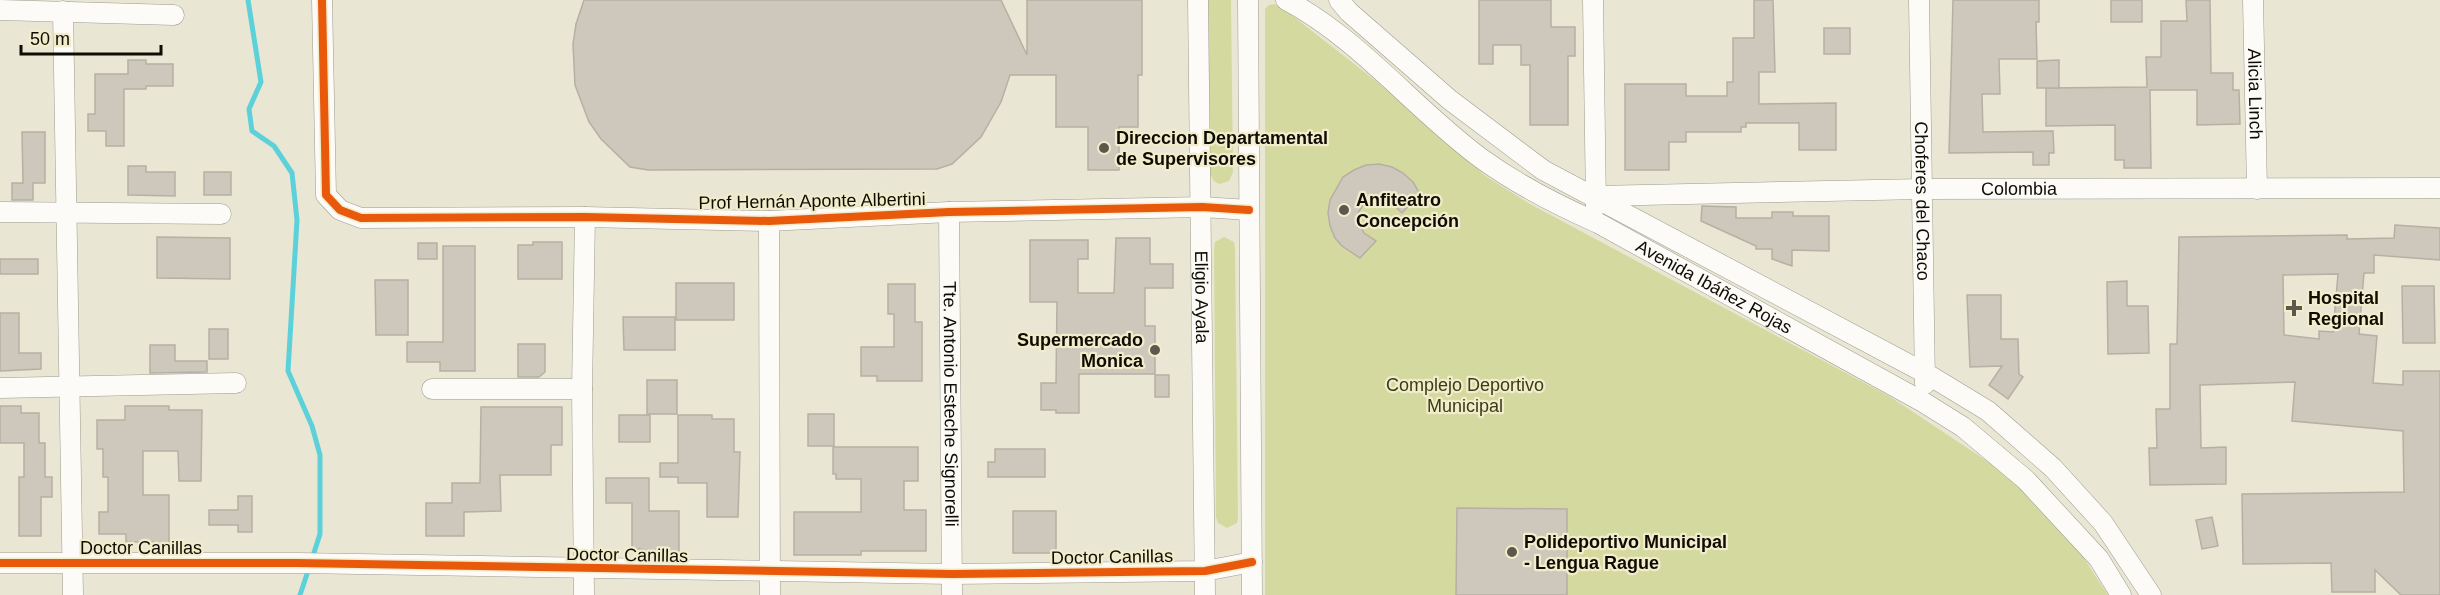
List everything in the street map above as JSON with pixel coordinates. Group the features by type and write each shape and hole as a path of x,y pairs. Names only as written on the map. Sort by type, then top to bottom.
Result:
{"street":[{"name":"Prof Hernán Aponte Albertini","path":"322,0 326,195 340,210 361,218 769,221 949,212 1202,207 1249,210"},
{"name":"Eligio Ayala","path":"1198,0 1205,595"},
{"path":"1248,0 1252,595"},
{"name":"Avenida Ibáñez Rojas","path":"1286,0 1322,21 1481,159 1547,200 1598,223 1923,402 1963,427 2026,480 2099,559 2121,595"},
{"name":"Avenida Ibáñez Rojas","path":"1339,0 1349,12 1494,135 1543,170 1596,196 1927,374 1988,411 2053,468 2103,522 2151,595"},
{"path":"1593,0 1598,223"},
{"name":"Choferes del Chaco","path":"1919,0 1927,374 1923,402"},
{"name":"Alicia Linch","path":"2253,0 2256,189"},
{"path":"0,10 174,15"},
{"path":"63,11 73,595"},
{"name":"Colombia","path":"1596,196 1923,189 2440,188"},
{"path":"0,212 220,213"},
{"name":"Tte. Antonio Esteche Signorelli","path":"949,212 952,595"},
{"path":"584,595 582,389 585,218"},
{"path":"769,221 770,595"},
{"path":"0,388 236,383"},
{"path":"432,389 582,389"},
{"name":"Doctor Canillas","path":"0,563 297,563 584,570 952,574 1205,571 1252,562"}],"green space":[{"path":"1208,0 1231,0 1233,172 1229,181 1219,184 1214,181 1209,172"},
{"name":"Complejo Deportivo Municipal","path":"1274,4 1280,6 1376,81 1487,177 1530,204 1889,396 2023,485 2083,557 2108,595 1265,595 1265,9"},
{"path":"1224,237 1234,242 1235,248 1238,517 1237,523 1227,528 1218,523 1216,517 1214,248 1215,242"}],"building":[{"path":"584,0 1001,0 1027,55 1027,0 1142,0 1142,75 1138,75 1138,127 1119,127 1119,170 1088,170 1088,127 1056,127 1056,75 1010,75 1001,102 981,137 952,164 937,169 648,170 630,167 601,139 589,122 575,85 573,44 576,24"},
{"path":"1479,0 1551,0 1551,27 1575,27 1575,56 1568,56 1568,125 1530,125 1530,65 1521,65 1521,45 1493,45 1493,64 1479,64"},
{"path":"1754,0 1773,0 1775,72 1759,72 1759,104 1836,103 1836,150 1799,150 1799,123 1746,123 1746,127 1741,127 1741,132 1686,132 1686,142 1669,142 1669,170 1625,170 1625,84 1686,84 1686,96 1727,96 1727,82 1733,82 1733,38 1754,38"},
{"path":"1953,0 2039,0 2039,22 2036,22 2037,59 1999,59 2000,94 1982,94 1983,132 2053,131 2054,153 2049,153 2049,165 2033,165 2033,152 1949,153"},
{"path":"2111,0 2142,0 2142,22 2111,22"},
{"path":"2186,0 2210,0 2211,73 2233,73 2233,90 2239,90 2240,124 2197,125 2197,90 2150,90 2151,168 2124,168 2124,160 2115,160 2115,125 2046,126 2046,88 2147,87 2146,57 2161,57 2161,21 2187,21"},
{"path":"1824,28 1850,28 1850,54 1824,54"},
{"path":"128,60 146,60 146,64 173,64 173,86 124,89 124,146 106,146 106,131 88,131 88,114 95,114 95,74 128,74"},
{"path":"2059,60 2059,88 2037,88 2037,61"},
{"path":"22,132 45,132 45,183 33,183 33,200 12,200 12,183 23,183"},
{"name":"Anfiteatro Concepción","path":"1379,164 1403,173 1413,182 1420,194 1402,213 1387,198 1373,197 1366,200 1358,213 1358,220 1364,233 1376,241 1360,258 1342,246 1335,238 1328,213 1330,200 1343,177 1366,165"},
{"path":"128,166 146,166 146,172 175,172 175,196 128,195"},
{"path":"204,172 231,172 231,195 204,195"},
{"path":"1702,206 1736,207 1736,218 1772,218 1772,212 1793,212 1793,216 1829,216 1829,251 1792,250 1792,266 1772,259 1772,249 1756,249 1756,246 1701,221"},
{"path":"2395,225 2440,228 2440,260 2374,255 2374,273 2364,273 2359,334 2377,336 2373,383 2403,385 2403,371 2440,371 2440,595 2401,595 2375,570 2375,592 2332,592 2331,563 2243,564 2242,494 2404,492 2403,431 2292,421 2295,382 2200,385 2201,448 2226,447 2226,484 2150,485 2149,448 2157,448 2156,409 2170,409 2170,344 2177,344 2179,237 2347,235 2347,239 2394,238","holes":["2338,274 2333,332 2319,331 2319,339 2284,335 2283,275"]},
{"path":"157,237 230,238 230,279 157,278"},
{"path":"1116,238 1150,238 1150,264 1173,264 1173,288 1145,288 1145,326 1155,326 1155,374 1079,374 1079,413 1056,413 1056,410 1041,410 1041,383 1056,383 1057,302 1030,302 1030,240 1088,240 1088,259 1078,259 1078,293 1114,293"},
{"path":"533,242 562,242 562,279 518,279 518,245 533,245"},
{"path":"418,243 437,243 437,259 418,259"},
{"path":"443,246 475,246 475,371 440,371 440,362 407,362 407,342 443,342"},
{"path":"0,259 38,259 38,274 0,274"},
{"path":"375,280 408,280 408,335 376,335"},
{"path":"2127,281 2127,306 2148,306 2149,353 2108,354 2107,282"},
{"path":"676,283 734,283 734,320 676,320"},
{"path":"888,284 915,284 915,322 922,322 922,381 877,381 877,376 861,376 861,347 894,347 894,314 888,314"},
{"path":"2402,286 2434,286 2435,343 2403,343"},
{"path":"1967,295 2001,295 2001,339 2018,339 2019,374 2023,377 2008,399 1989,385 2002,366 1970,367"},
{"path":"0,313 19,313 19,353 41,353 41,369 0,371"},
{"path":"623,317 675,317 675,350 624,350"},
{"path":"209,329 228,329 228,359 209,359"},
{"path":"518,344 545,344 545,372 539,377 518,377"},
{"path":"150,345 175,345 175,361 207,361 207,372 150,373"},
{"path":"1155,375 1169,375 1169,397 1155,397"},
{"path":"647,380 677,380 677,414 647,414"},
{"path":"0,406 21,406 21,413 39,413 39,443 45,443 45,477 52,477 52,497 41,497 41,536 19,536 19,477 24,477 24,443 0,443"},
{"path":"125,406 169,406 169,410 202,410 201,481 179,481 178,451 143,451 143,495 169,495 169,545 154,545 154,542 126,542 126,534 99,534 99,512 108,512 108,477 103,477 103,449 97,449 97,420 125,420"},
{"path":"481,407 562,407 562,445 551,445 551,475 500,475 501,511 464,512 464,536 426,536 426,503 452,503 452,483 480,483"},
{"path":"808,414 834,414 834,446 808,446"},
{"path":"619,415 650,415 650,442 619,442"},
{"path":"678,415 712,415 712,419 734,419 734,452 740,452 738,517 707,517 707,483 678,483 678,477 660,477 660,463 678,463"},
{"path":"833,447 918,447 918,481 904,481 904,510 926,510 926,551 861,551 861,555 794,555 794,512 861,512 861,479 836,479 836,474 833,474"},
{"path":"995,449 1045,449 1045,477 988,477 988,462 995,462"},
{"path":"606,478 649,478 649,511 679,511 679,557 642,557 642,549 632,549 632,503 606,503"},
{"path":"238,496 252,496 252,532 238,532 238,525 209,525 209,510 238,510"},
{"name":"Polideportivo Municipal - Lengua Rague","path":"1457,508 1567,509 1567,595 1456,595"},
{"path":"1013,511 1056,511 1056,553 1013,553"},
{"path":"2212,517 2218,546 2202,549 2196,520"}],"waterway":[{"path":"248,0 261,82 249,109 252,131 274,146 292,173 297,220 288,371 312,426 320,455 320,534 312,559"},
{"path":"300,595 309,568"}],"cycle path":[{"path":"322,0 326,195 340,210 361,218 585,217 769,221 949,212 1202,207 1249,210"},
{"path":"0,563 297,563 952,574 1205,571 1252,562"}],"place":[{"name":"Direccion Departamental de Supervisores","path":"1104,148"},
{"name":"Anfiteatro Concepción","path":"1344,210"},
{"name":"Hospital Regional","path":"2294,308"},
{"name":"Supermercado Monica","path":"1155,350"},
{"name":"Polideportivo Municipal - Lengua Rague","path":"1512,552"}]}
